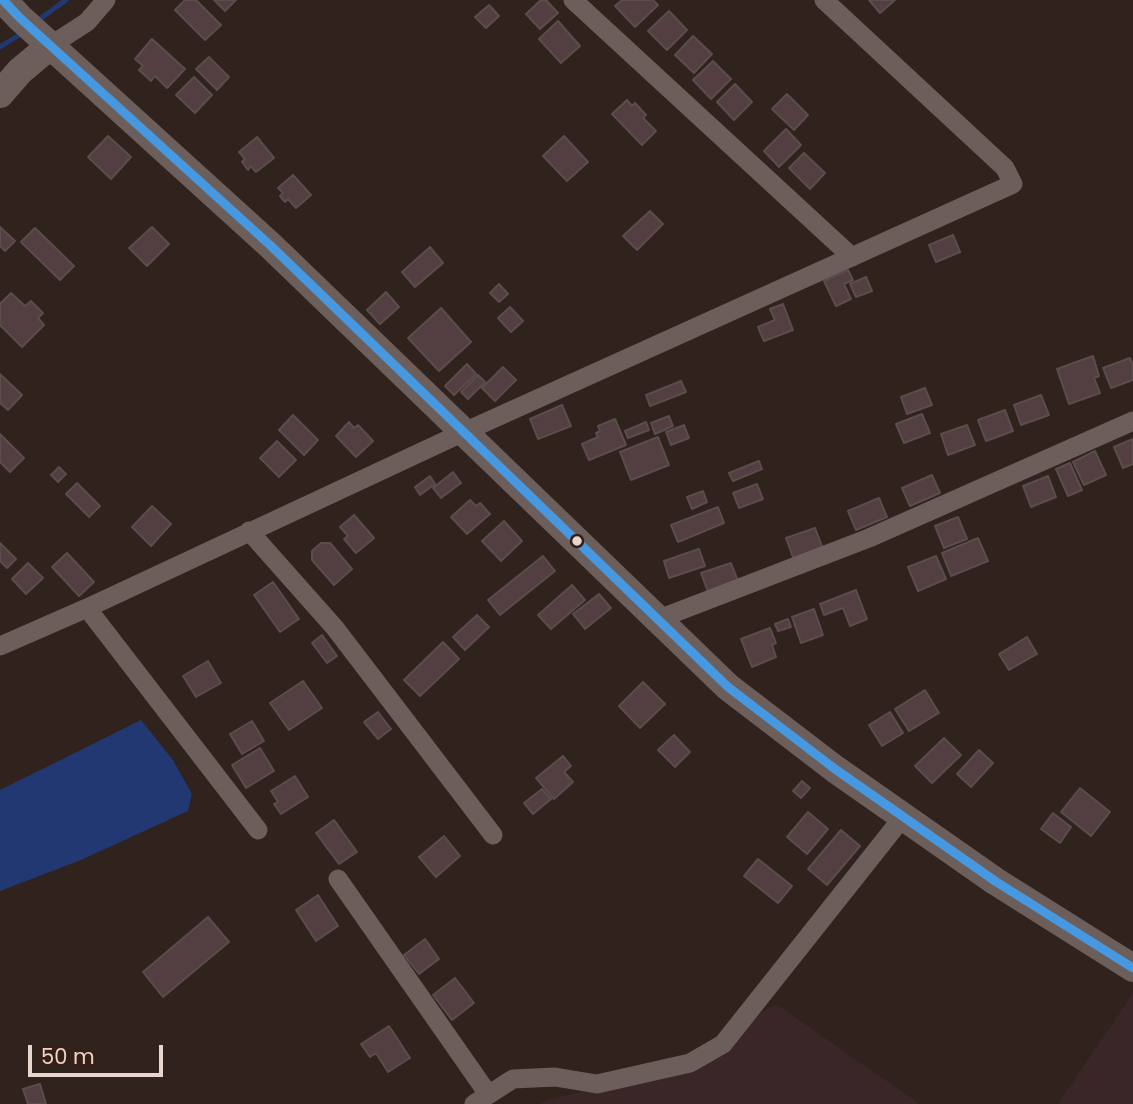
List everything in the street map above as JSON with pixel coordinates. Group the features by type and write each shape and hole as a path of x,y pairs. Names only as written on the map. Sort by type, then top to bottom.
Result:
{"street":[{"path":"0,94 20,71 50,46 87,22 106,0"},
{"path":"573,0 852,257"},
{"path":"0,646 464,432 1013,184 1005,168 824,0"},
{"path":"11,9 271,246 728,687 768,720 995,881 1133,968"},
{"path":"656,620 869,538 1133,421"},
{"path":"249,531 335,628 493,835"},
{"path":"87,608 258,831"},
{"path":"338,879 481,1099 513,1079 555,1077 597,1084 690,1063 723,1044 903,817"}],"shaded area":[{"path":"1133,993 1133,1104 1058,1104"},
{"path":"776,1004 920,1104 539,1104 665,1073"}],"water":[{"path":"141,720 173,760 192,794 188,811 81,860 0,891 0,790"}],"building":[{"path":"185,0 196,0 221,25 205,40 175,10"},
{"path":"214,0 236,0 225,11"},
{"path":"541,0 546,0 558,13 540,29 526,14"},
{"path":"622,0 653,0 658,5 635,27 615,6"},
{"path":"869,0 895,0 880,13"},
{"path":"489,5 499,16 486,28 475,17"},
{"path":"669,11 687,30 667,50 648,31"},
{"path":"558,21 580,46 561,63 539,39"},
{"path":"693,36 712,54 694,73 675,55"},
{"path":"152,39 185,69 167,88 155,76 151,81 139,70 143,66 135,59"},
{"path":"209,57 229,77 217,90 196,69"},
{"path":"713,61 731,79 711,99 693,80"},
{"path":"194,77 212,95 195,113 176,95"},
{"path":"735,84 752,102 734,120 717,102"},
{"path":"787,94 808,115 794,130 772,109"},
{"path":"627,100 632,106 635,103 646,115 643,118 656,131 642,145 612,114"},
{"path":"786,129 801,145 779,167 764,151"},
{"path":"108,136 131,157 111,179 88,157"},
{"path":"564,136 588,162 567,181 543,156"},
{"path":"257,137 274,158 256,172 251,166 248,170 242,162 245,159 239,152"},
{"path":"804,153 825,173 810,189 789,168"},
{"path":"293,175 311,195 296,208 288,199 285,202 280,196 283,193 278,188"},
{"path":"650,211 663,224 637,250 623,236"},
{"path":"0,227 15,241 5,251 0,246"},
{"path":"152,227 169,244 147,266 129,248"},
{"path":"35,228 74,266 60,280 21,242"},
{"path":"953,235 960,252 936,262 929,245"},
{"path":"430,247 443,263 415,287 402,272"},
{"path":"848,270 853,280 844,284 851,299 836,306 824,281"},
{"path":"866,277 872,291 856,297 850,284"},
{"path":"499,284 508,294 499,302 490,293"},
{"path":"386,292 399,307 380,324 367,310"},
{"path":"11,293 25,306 31,301 43,313 38,318 44,325 22,347 0,325 0,304"},
{"path":"783,304 793,330 764,341 758,327 775,320 770,309"},
{"path":"510,307 523,321 511,332 498,318"},
{"path":"441,308 471,342 439,371 408,338"},
{"path":"1093,356 1099,376 1094,378 1100,393 1069,404 1057,369"},
{"path":"1130,358 1133,380 1111,388 1103,368"},
{"path":"467,364 476,374 454,395 445,386"},
{"path":"503,367 516,380 495,401 482,388"},
{"path":"0,374 22,395 8,410 0,403"},
{"path":"478,375 485,382 468,399 461,392"},
{"path":"681,381 686,392 650,406 646,395"},
{"path":"925,388 932,405 907,414 901,397"},
{"path":"1041,395 1049,415 1021,425 1014,405"},
{"path":"562,405 571,426 538,439 530,419"},
{"path":"1005,410 1013,431 986,441 978,420"},
{"path":"922,414 930,433 904,443 896,424"},
{"path":"293,415 318,440 304,455 279,430"},
{"path":"669,416 673,426 655,434 651,423"},
{"path":"615,419 626,445 589,460 582,444 598,437 598,426"},
{"path":"349,422 354,428 358,425 373,441 356,457 336,436"},
{"path":"646,422 649,430 628,438 625,431"},
{"path":"684,425 689,438 671,445 666,432"},
{"path":"967,425 975,445 948,455 941,434"},
{"path":"0,434 24,458 10,472 0,462"},
{"path":"658,437 669,465 631,480 620,452"},
{"path":"1133,439 1133,464 1123,468 1114,447"},
{"path":"277,441 296,460 279,477 260,458"},
{"path":"1095,451 1106,475 1084,485 1073,462"},
{"path":"759,461 762,469 733,481 729,473"},
{"path":"1070,463 1082,490 1068,496 1056,469"},
{"path":"59,467 66,474 58,482 51,475"},
{"path":"453,472 461,483 441,498 433,488"},
{"path":"932,475 940,493 910,506 902,488"},
{"path":"430,476 435,484 420,495 415,487"},
{"path":"1048,476 1056,497 1031,507 1023,486"},
{"path":"77,483 100,506 89,517 66,494"},
{"path":"757,484 763,499 739,508 733,493"},
{"path":"703,491 707,502 692,509 687,497"},
{"path":"879,498 887,517 856,530 848,511"},
{"path":"470,500 476,506 480,503 490,514 467,534 451,517"},
{"path":"152,506 171,524 151,546 132,527"},
{"path":"718,507 724,523 678,542 671,525"},
{"path":"354,515 374,538 356,553 344,539 348,536 340,527"},
{"path":"958,517 967,539 944,548 935,526"},
{"path":"504,521 522,541 501,561 482,541"},
{"path":"815,528 823,549 794,560 786,538"},
{"path":"978,538 988,561 951,576 942,553"},
{"path":"0,543 16,559 7,568 0,561"},
{"path":"321,543 330,543 352,569 334,585 312,560 312,551"},
{"path":"699,549 705,566 669,578 664,561"},
{"path":"67,553 94,582 79,596 52,567"},
{"path":"543,556 555,571 500,615 488,600"},
{"path":"936,556 946,579 918,591 908,567"},
{"path":"28,563 43,578 26,594 12,579"},
{"path":"731,563 738,581 708,592 701,573"},
{"path":"273,582 299,619 280,632 254,595"},
{"path":"572,585 585,600 551,629 538,615"},
{"path":"856,590 867,619 850,626 843,608 824,615 820,604"},
{"path":"599,594 611,608 585,629 573,614"},
{"path":"814,609 823,635 801,643 792,617"},
{"path":"477,615 489,627 465,650 453,637"},
{"path":"788,619 791,627 778,631 775,624"},
{"path":"770,628 776,643 772,645 776,657 752,667 741,639"},
{"path":"322,635 337,656 327,663 312,643"},
{"path":"1027,637 1037,654 1009,670 999,654"},
{"path":"443,642 459,659 420,696 404,680"},
{"path":"208,661 221,683 196,697 183,676"},
{"path":"303,681 322,708 289,730 270,703"},
{"path":"643,682 665,704 640,728 619,706"},
{"path":"925,690 939,713 909,731 895,709"},
{"path":"378,712 391,729 378,739 364,722"},
{"path":"890,712 903,733 882,746 869,725"},
{"path":"252,721 264,741 242,754 230,734"},
{"path":"674,735 690,752 675,767 658,750"},
{"path":"944,738 961,755 932,783 915,766"},
{"path":"260,748 274,771 246,788 232,765"},
{"path":"979,750 993,763 971,787 957,774"},
{"path":"563,756 571,766 564,772 573,782 554,799 536,778"},
{"path":"295,776 308,797 281,814 274,804 278,802 271,791"},
{"path":"802,781 810,788 801,798 793,791"},
{"path":"1080,788 1110,812 1091,836 1061,812"},
{"path":"542,789 551,799 533,814 524,803"},
{"path":"808,812 828,829 807,854 787,837"},
{"path":"1053,813 1071,827 1060,843 1041,829"},
{"path":"334,820 357,852 339,864 316,833"},
{"path":"841,830 860,846 827,885 808,869"},
{"path":"444,836 460,856 436,877 419,857"},
{"path":"758,859 792,886 778,903 744,876"},
{"path":"318,895 338,926 316,941 296,910"},
{"path":"208,917 229,942 163,997 143,972"},
{"path":"425,939 439,959 419,974 404,955"},
{"path":"455,978 474,1003 452,1020 433,995"},
{"path":"389,1026 410,1058 388,1072 376,1053 370,1057 361,1044"},
{"path":"40,1084 46,1104 28,1104 23,1089"}],"waterway":[{"path":"37,21 66,0"},
{"path":"0,47 24,32"}],"transit line":[{"path":"3,0 271,246 728,687 835,769 995,881 1133,968"}]}
